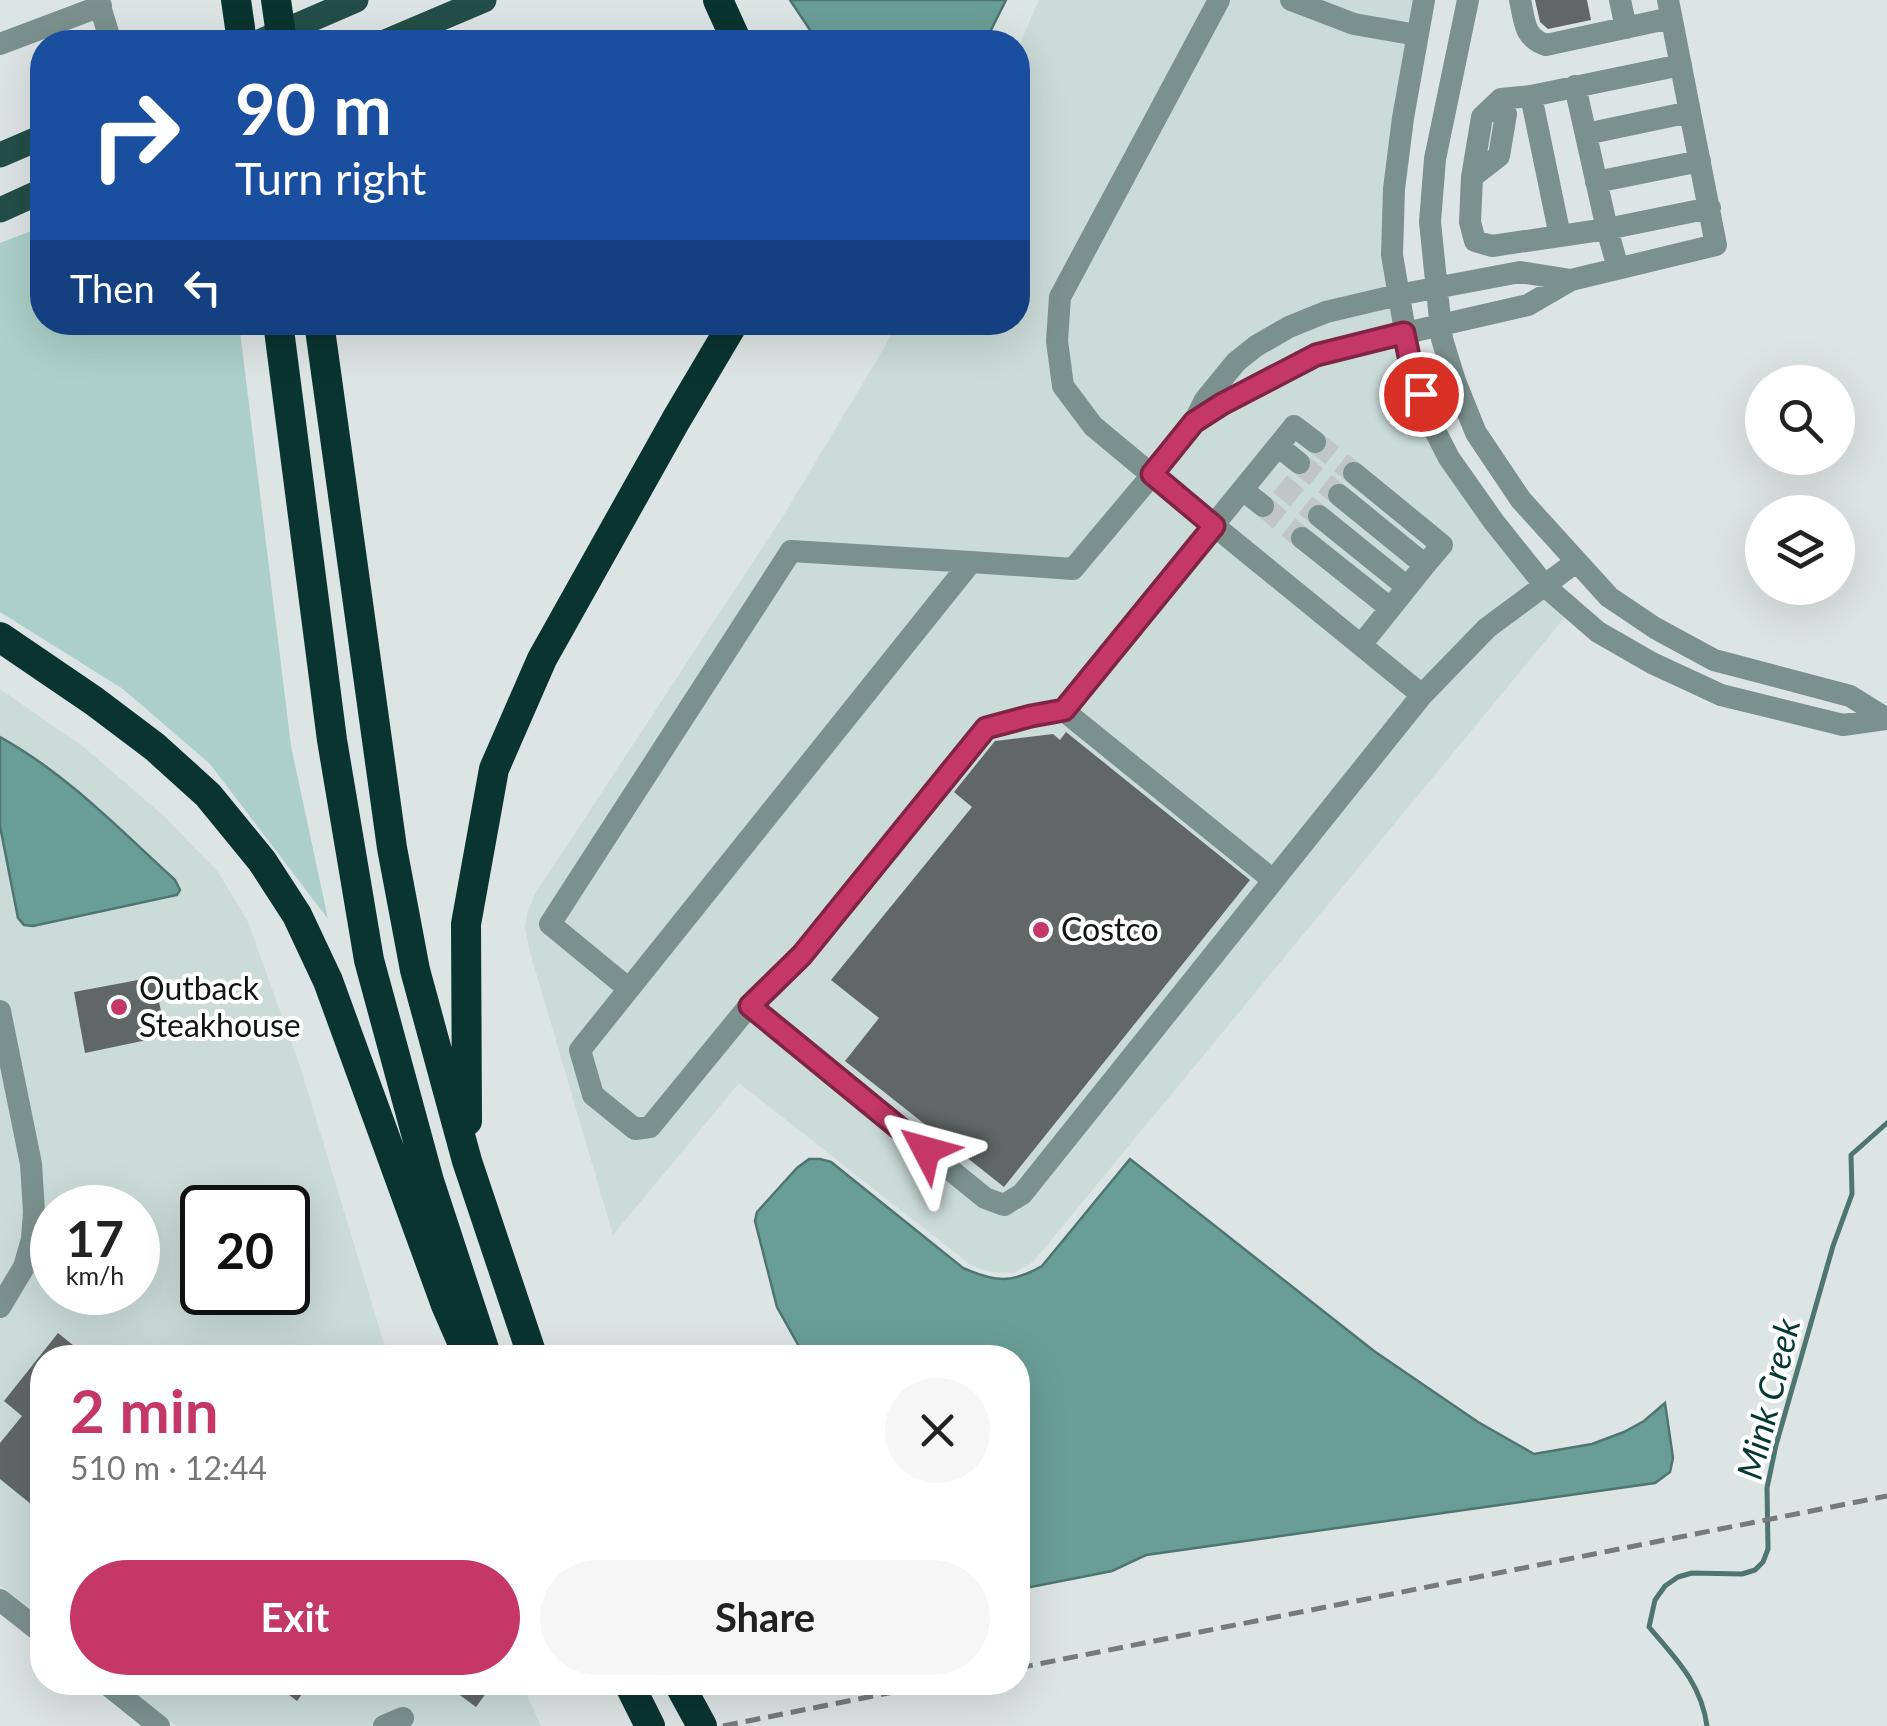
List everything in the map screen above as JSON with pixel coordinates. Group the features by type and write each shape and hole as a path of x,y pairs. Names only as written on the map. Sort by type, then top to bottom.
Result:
{"highway":[{"path":"236,0 240,30"},
{"path":"276,0 280,30"},
{"path":"718,0 732,30"},
{"path":"280,335 332,740 369,960 429,1181 483,1345"},
{"path":"320,335 392,848 415,970 466,1161 528,1345"},
{"path":"466,1161 466,924 494,769 542,659 726,335"},
{"path":"0,636 155,747 208,795 262,861 297,916 328,980 464,1345"},
{"path":"634,1695 650,1726"},
{"path":"685,1695 702,1726"}],"main road":[{"path":"286,30 356,0"},
{"path":"413,30 484,0"},
{"path":"0,155 30,142"},
{"path":"0,210 30,197"}],"street":[{"path":"1219,0 1060,297 1057,340 1063,386 1093,426 1422,694"},
{"path":"1292,0 1354,24 1418,36"},
{"path":"1354,24 1358,0"},
{"path":"1424,0 1403,118 1394,190 1392,255 1411,366 1431,424 1449,458 1546,586 1598,632 1721,695 1843,726 1887,719"},
{"path":"1468,0 1435,160 1430,222 1442,339 1476,433 1521,500 1609,597 1714,660 1850,696 1887,719"},
{"path":"1194,422 1316,355 1528,305 1571,280 1716,245 1669,9 1626,28 1546,45 1530,38 1520,0"},
{"path":"1620,0 1626,28"},
{"path":"34,30 100,3 108,30"},
{"path":"0,44 30,32"},
{"path":"1681,65 1501,100 1482,118 1472,177 1470,222 1474,241 1492,246 1710,208"},
{"path":"1575,86 1618,268"},
{"path":"1530,96 1560,236"},
{"path":"1586,134 1690,112"},
{"path":"1596,182 1700,161"},
{"path":"629,989 550,924 791,551 1073,569 1194,422 1205,400 1236,362 1256,346 1326,312 1436,287 1520,272 1571,280"},
{"path":"972,562 580,1050 593,1095 635,1129 650,1127 750,1006 802,955 986,728 1064,710 1294,426 1315,442"},
{"path":"1278,446 1299,463"},
{"path":"1260,468 1280,484"},
{"path":"1354,473 1442,544 1361,645"},
{"path":"1243,490 1264,506"},
{"path":"1338,495 1425,565"},
{"path":"1320,516 1407,587"},
{"path":"1302,538 1390,608"},
{"path":"750,1006 985,1198 1004,1205 1022,1194 1422,694 1488,628 1576,562"},
{"path":"1064,710 1273,880"},
{"path":"0,1010 32,1164 34,1212 24,1267 0,1307"},
{"path":"0,1600 30,1624"},
{"path":"120,1695 159,1726"}],"shaded area":[{"path":"1039,0 1414,0 1388,175 1402,373 1566,616 1033,1262 1014,1273 972,1266 739,1083 613,1235 530,952 525,928 527,913 535,894 785,513 890,335 1030,335 1030,30 1026,30"},
{"path":"0,689 85,748 166,818 218,872 248,922 301,1069 384,1345 30,1345 30,1609 0,1585"},
{"path":"137,1695 527,1695 541,1726 176,1726"}],"green space":[{"path":"30,232 30,335 240,335 291,746 328,919 210,764 123,689 0,612 0,243"}],"water":[{"path":"790,0 1006,0 991,30 810,30"},
{"path":"0,737 92,803 175,880 180,890 177,895 24,925 18,918 0,826"},
{"path":"809,1159 831,1162 963,1268 1003,1279 1042,1266 1130,1159 1374,1351 1478,1422 1534,1454 1592,1444 1624,1432 1665,1403 1673,1458 1670,1472 1655,1483 1146,1555 1112,1571 1030,1587 1030,1345 798,1345 777,1307 755,1221 757,1212"}],"building":[{"path":"1535,0 1587,0 1591,20 1548,29 1540,22"},
{"name":"Costco","path":"1066,732 1250,880 1004,1187 845,1061 879,1018 831,980 972,807 954,792 995,741 1053,734 1060,740"},
{"name":"Outback Steakhouse","path":"154,977 166,1036 85,1053 74,992"},
{"path":"58,1333 73,1345 48,1345"},
{"path":"30,1368 30,1503 0,1479 0,1443 22,1416 4,1401"},
{"path":"460,1695 485,1695 476,1707"}],"waterway":[{"name":"Mink Creek","path":"1707,1726 1693,1684 1649,1627 1655,1600 1678,1577 1692,1573 1742,1574 1763,1562 1768,1549 1767,1488 1776,1445 1833,1246 1852,1194 1851,1155 1887,1123"}],"tunnel":[{"path":"1315,442 1354,473"},
{"path":"1299,463 1339,495"},
{"path":"1280,484 1319,516"},
{"path":"1263,506 1302,538"}],"railway":[{"path":"1030,1666 1887,1496"},
{"path":"723,1726 878,1695"}],"place":[{"name":"Costco","path":"1041,930"},
{"name":"Outback Steakhouse","path":"119,1007"}],"route":[{"path":"926,1150 750,1006 802,955 986,728 1064,710 1214,526 1152,474 1194,422 1316,355 1404,333 1421,394"}]}
